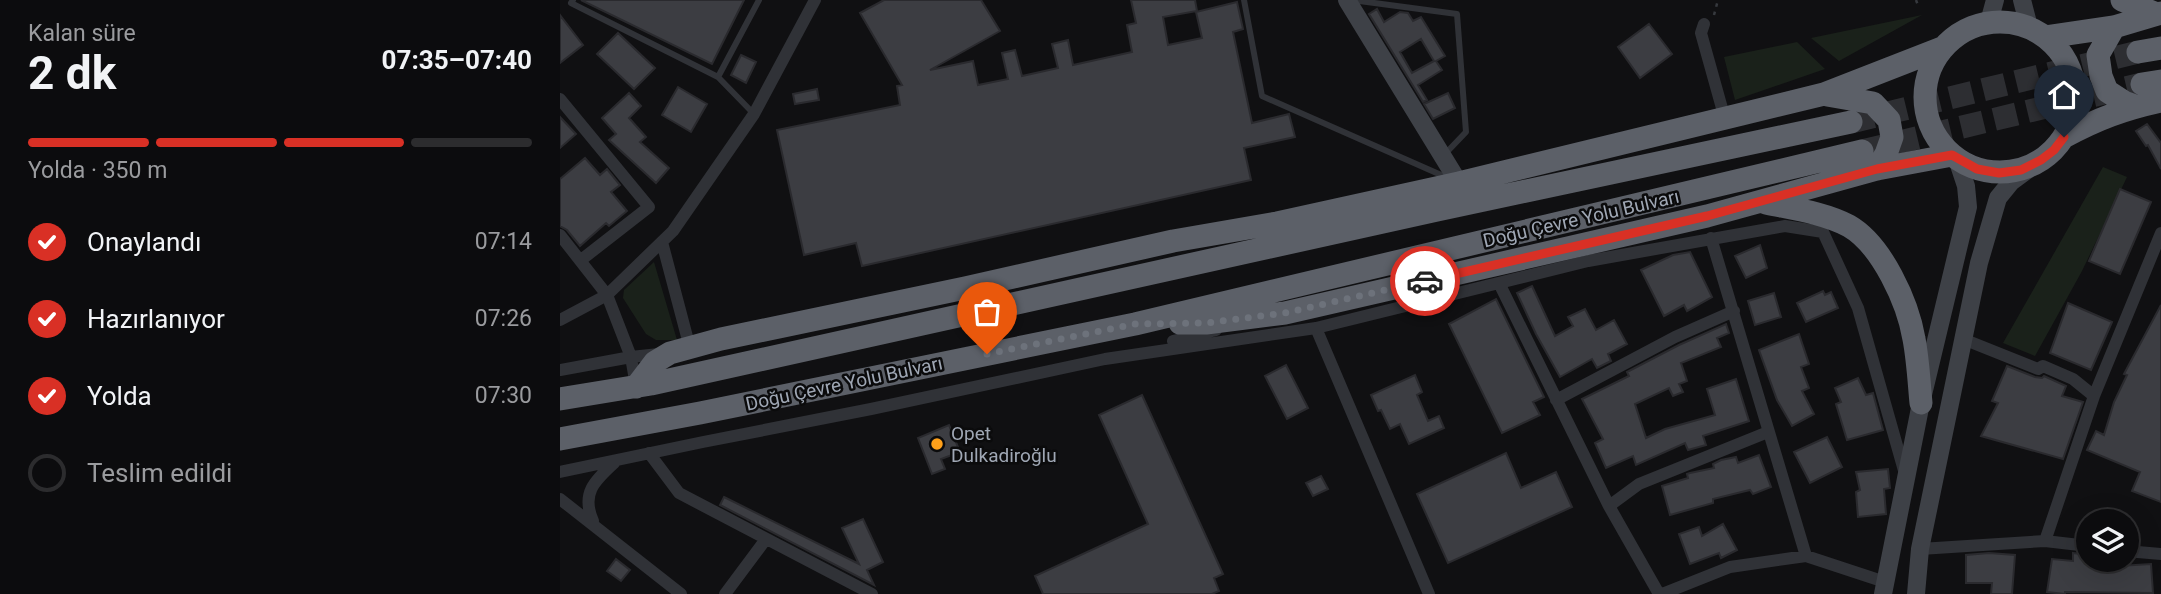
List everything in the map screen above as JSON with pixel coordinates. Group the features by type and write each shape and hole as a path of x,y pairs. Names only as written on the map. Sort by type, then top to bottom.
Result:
{"highway":[{"path":"2122,0 2159,14"},
{"path":"636,387 655,362 720,339 1173,241 1277,223 1460,183 1824,94 1942,48 1992,11 2009,22 2037,32 2062,53 2071,72 2076,94 2073,116 2064,137 2054,150 2021,170 1999,173 1977,169 1955,157 1941,145 1930,127 1924,107 1925,86 1931,66 1942,48"},
{"path":"2037,32 2114,27 2159,14"},
{"path":"2114,27 2098,55 2101,76 2107,91 2135,106"},
{"path":"2138,52 2161,48"},
{"path":"1824,94 1872,103 1889,120 1892,137 1877,169"},
{"path":"2064,137 2097,119 2135,106 2161,101"},
{"name":"Doğu Çevre Yolu Bulvarı","path":"560,398 636,387 1437,210 1851,122"},
{"name":"Doğu Çevre Yolu Bulvarı","path":"560,439 1135,324 1862,151"},
{"path":"1135,324 1206,323 1285,313 1763,202 1877,169 1955,157"},
{"path":"1763,202 1814,213 1850,227 1875,250 1898,288 1914,337 1921,403"}],"main road":[{"path":"1348,0 1460,183"},
{"path":"2022,0 2037,32"},
{"path":"1884,588 1921,403 1968,207 1966,186 1955,157"},
{"path":"1916,594 1920,550 1979,263 1998,198 2011,182 2041,160"}],"street":[{"path":"560,320 607,295 673,231 754,114 815,0"},
{"path":"1708,21 1701,33 1726,119"},
{"path":"560,99 649,207 581,260"},
{"path":"1105,359 1316,328 1588,261 1785,226 1823,232 1858,308 1906,478"},
{"path":"2045,541 2094,396 2161,233"},
{"path":"560,235 607,295 631,357 636,387"},
{"path":"1711,238 1806,556"},
{"path":"560,370 680,351 662,242"},
{"path":"1499,283 1609,506 1660,594 1730,567 1806,556 1884,588"},
{"path":"1556,400 1675,337 1734,311"},
{"path":"560,472 1105,359 1285,313"},
{"path":"1316,328 1429,594"},
{"path":"1963,339 2038,369 2043,366 2053,370 2073,379 2094,396"},
{"path":"1609,506 1639,484 1768,432"},
{"path":"649,453 679,493 872,594"},
{"path":"595,525 587,508 590,492 597,478 616,461"},
{"path":"560,499 679,593"},
{"path":"725,594 766,539"},
{"path":"1920,550 2045,541 2076,545"},
{"path":"2139,552 2161,554"}],"lane":[{"path":"573,0 572,3 718,77 754,114"},
{"path":"718,77 759,0"},
{"path":"1244,0 1262,96 1460,183"},
{"path":"1348,0 1457,14 1466,132 1443,156"}],"path":[{"path":"1708,21 1718,0"},
{"path":"1916,0 1919,8"}],"shaded area":[{"path":"1922,15 1839,61 1811,38"},
{"path":"1797,42 1825,69 1735,100 1724,57"},
{"path":"2103,167 2127,177 2082,271 2035,356 2003,343"},
{"path":"654,262 677,340 656,340 646,334 623,298 624,290"}],"building":[{"path":"581,0 744,0 712,64"},
{"path":"884,0 981,0 1000,31 930,70 973,61 978,85 1008,79 1002,53 1015,50 1022,76 1058,68 1052,44 1068,40 1073,65 1132,52 1127,25 1136,23 1131,0 1195,0 1197,11 1163,17 1168,45 1202,38 1196,12 1237,2 1243,29 1233,32 1252,123 1289,114 1295,137 1244,148 1251,180 862,266 856,243 804,255 777,130 900,105 897,86 902,85 860,13"},
{"path":"1377,9 1384,22 1400,12 1408,13 1413,21 1421,17 1445,56 1436,61 1442,70 1418,85 1427,100 1423,102 1369,14","holes":["1421,39 1434,61 1412,73 1400,52"]},
{"path":"560,15 583,45 560,63"},
{"path":"1649,24 1672,54 1640,78 1618,47"},
{"path":"618,33 655,68 634,89 597,54"},
{"path":"741,55 756,62 746,83 731,75"},
{"path":"678,87 707,104 691,132 662,115"},
{"path":"817,89 819,100 795,104 793,94"},
{"path":"629,93 641,106 629,118 646,137 640,142 669,168 656,183 609,140 616,134 602,118"},
{"path":"1448,93 1455,108 1433,119 1424,104"},
{"path":"560,117 576,134 560,148"},
{"path":"2147,124 2161,143 2161,169 2148,145 2146,146 2136,131"},
{"path":"585,158 600,175 607,169 620,185 611,192 627,211 609,226 606,223 580,246 567,230 560,226 560,179"},
{"path":"2120,189 2151,202 2120,274 2089,261"},
{"path":"1760,245 1767,268 1746,278 1735,256"},
{"path":"1690,252 1712,297 1687,311 1684,305 1664,316 1641,270 1673,255"},
{"path":"1532,286 1555,336 1573,326 1568,317 1585,309 1596,330 1614,320 1627,344 1608,354 1611,361 1597,368 1592,359 1560,377 1517,293"},
{"path":"1823,291 1825,295 1831,292 1838,308 1806,322 1797,303"},
{"path":"1774,293 1781,317 1755,325 1748,301"},
{"path":"1496,299 1544,397 1533,402 1540,415 1502,433 1449,324"},
{"path":"2068,303 2112,322 2091,370 2050,353"},
{"path":"2161,305 2161,502 2132,491 2140,472 2087,450 2096,431 2104,435 2114,402 2127,375 2124,374"},
{"path":"1726,324 1729,333 1717,338 1721,347 1681,363 1687,381 1679,384 1683,392 1673,396 1669,388 1635,404 1646,438 1665,429 1715,415 1707,389 1736,379 1749,421 1703,436 1706,445 1688,450 1685,443 1636,465 1633,456 1606,468 1595,443 1603,439 1582,399 1629,376 1627,372"},
{"path":"1799,334 1809,364 1801,367 1809,388 1802,391 1814,414 1792,426 1777,400 1759,350"},
{"path":"1286,365 1308,408 1287,419 1265,376"},
{"path":"2007,366 2035,377 2044,376 2066,386 2062,396 2083,402 2063,459 1981,436 1998,403 1992,401"},
{"path":"1415,375 1422,392 1417,395 1428,421 1439,416 1444,428 1409,444 1400,424 1390,429 1371,395"},
{"path":"1858,378 1866,395 1873,393 1883,430 1847,440 1836,404 1841,402 1835,388"},
{"path":"1142,395 1223,574 1214,578 1219,591 1212,594 1043,594 1035,576 1148,524 1099,415"},
{"path":"949,425 960,452 941,459 945,469 932,474 918,438"},
{"path":"1827,437 1842,467 1810,483 1794,452"},
{"path":"1506,453 1521,488 1556,472 1572,507 1448,563 1417,494"},
{"path":"1759,455 1771,487 1753,494 1750,490 1713,499 1713,503 1670,515 1662,486 1688,478 1687,474 1714,468 1713,464 1721,460 1736,457 1738,463"},
{"path":"1888,469 1890,488 1884,489 1886,514 1858,517 1856,492 1860,490 1856,472"},
{"path":"1321,476 1328,489 1313,496 1306,483"},
{"path":"724,497 859,564 842,528 863,519 883,562 867,570 874,585 720,505"},
{"path":"1723,524 1737,550 1721,558 1719,553 1690,564 1679,534 1699,527 1702,536"},
{"path":"2073,553 2076,553 2076,572 2139,572 2139,565 2151,564 2153,593 2047,592 2052,559 2073,561"},
{"path":"1966,555 2015,555 2012,594 1991,594 1992,583 1966,583"},
{"path":"616,559 630,570 621,581 607,571"}],"tunnel":[{"path":"1851,122 2138,52"},
{"path":"1862,151 2142,84"}],"way so far":[{"path":"987,354 1135,324 1206,323 1285,313 1425,281"}],"place":[{"name":"Opet Dulkadiroğlu","path":"937,444"}],"route":[{"path":"1425,281 1707,216 1877,169 1952,155 1977,169 1999,173 2021,170 2041,160 2054,150 2064,137"}]}
